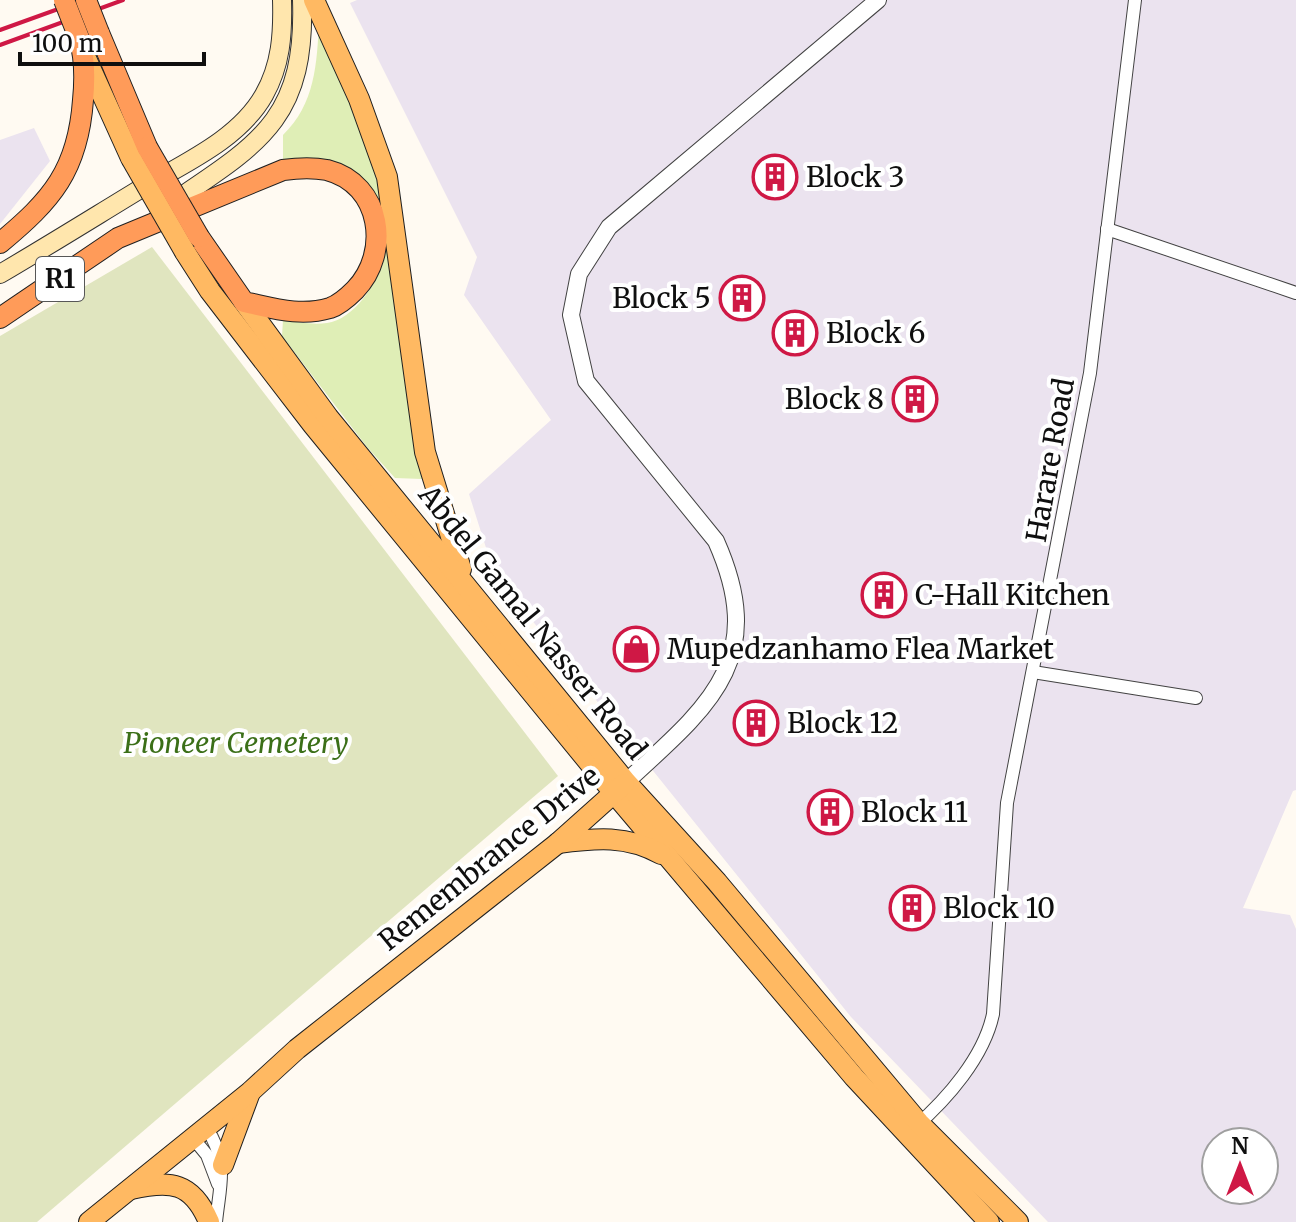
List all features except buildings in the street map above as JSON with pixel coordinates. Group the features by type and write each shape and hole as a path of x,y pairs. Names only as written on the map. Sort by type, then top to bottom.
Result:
{"highway":[{"name":"Abdel Gamal Nasser Road","path":"64,0 80,43"},
{"name":"Abdel Gamal Nasser Road","path":"86,0 139,152 192,245 244,302"},
{"path":"0,243 44,204 67,172 79,140 83,111 80,43"},
{"path":"118,238 283,170 325,170 363,194 372,207 378,240 365,280 349,296 334,307 313,312 295,313 244,302"},
{"name":"R1","path":"0,318 118,238"}],"main road":[{"name":"R1","path":"0,274 198,154 238,126 263,98 272,78 283,29 282,0"},
{"name":"R1","path":"118,238 214,175 274,124 294,89 301,60 302,0"},
{"path":"314,0 359,99 387,177 425,452 436,497 465,582"},
{"name":"Abdel Gamal Nasser Road","path":"80,43 139,152"},
{"name":"Abdel Gamal Nasser Road","path":"192,245 210,291 313,425 620,787 717,882 989,1222"},
{"name":"Abdel Gamal Nasser Road","path":"244,302 328,417 465,582 672,859 912,1129 1018,1222"},
{"name":"Remembrance Drive","path":"89,1222 250,1092 297,1049 558,843 620,787"},
{"path":"558,843 601,837 639,842 672,859"},
{"path":"223,1165 250,1092"},
{"path":"127,1190 156,1183 184,1188 195,1196 209,1222"}],"street":[{"name":"Remembrance Drive","path":"620,787 718,690 732,656 737,606 729,569 716,541 586,381 571,315 579,274 609,227 878,0"},
{"name":"Harare Road","path":"912,1129 969,1066 991,1024 1007,803 1090,373 1135,0"},
{"path":"1107,229 1296,293"},
{"path":"1033,672 1196,698"},
{"path":"200,1133 219,1148 223,1165 216,1222"},
{"path":"200,1133 219,1187"}],"shaded area":[{"path":"357,0 1296,0 1296,790 1243,908 1290,915 1296,929 1296,1222 1048,1222 851,1017 494,573 469,494 551,420 464,295 477,257 350,3"},
{"path":"34,128 50,161 0,224 0,140"}],"green space":[{"path":"319,21 347,84 366,149 381,182 404,371 422,479 395,478 367,447 282,336 283,320 327,323 353,310 373,284 385,253 387,238 385,224 371,195 283,161 283,135 302,110 312,82"},
{"name":"Pioneer Cemetery","path":"152,247 558,776 37,1222 0,1222 0,336"}],"railway":[{"path":"0,30 83,0"},
{"path":"0,45 123,0"}],"place":[{"name":"Block 3","path":"775,177"},
{"name":"Block 5","path":"742,298"},
{"name":"Block 6","path":"795,333"},
{"name":"Block 8","path":"915,399"},
{"name":"C-Hall Kitchen","path":"884,595"},
{"name":"Mupedzanhamo Flea Market","path":"636,649"},
{"name":"Block 12","path":"756,723"},
{"name":"Block 11","path":"830,812"},
{"name":"Block 10","path":"912,908"}]}
